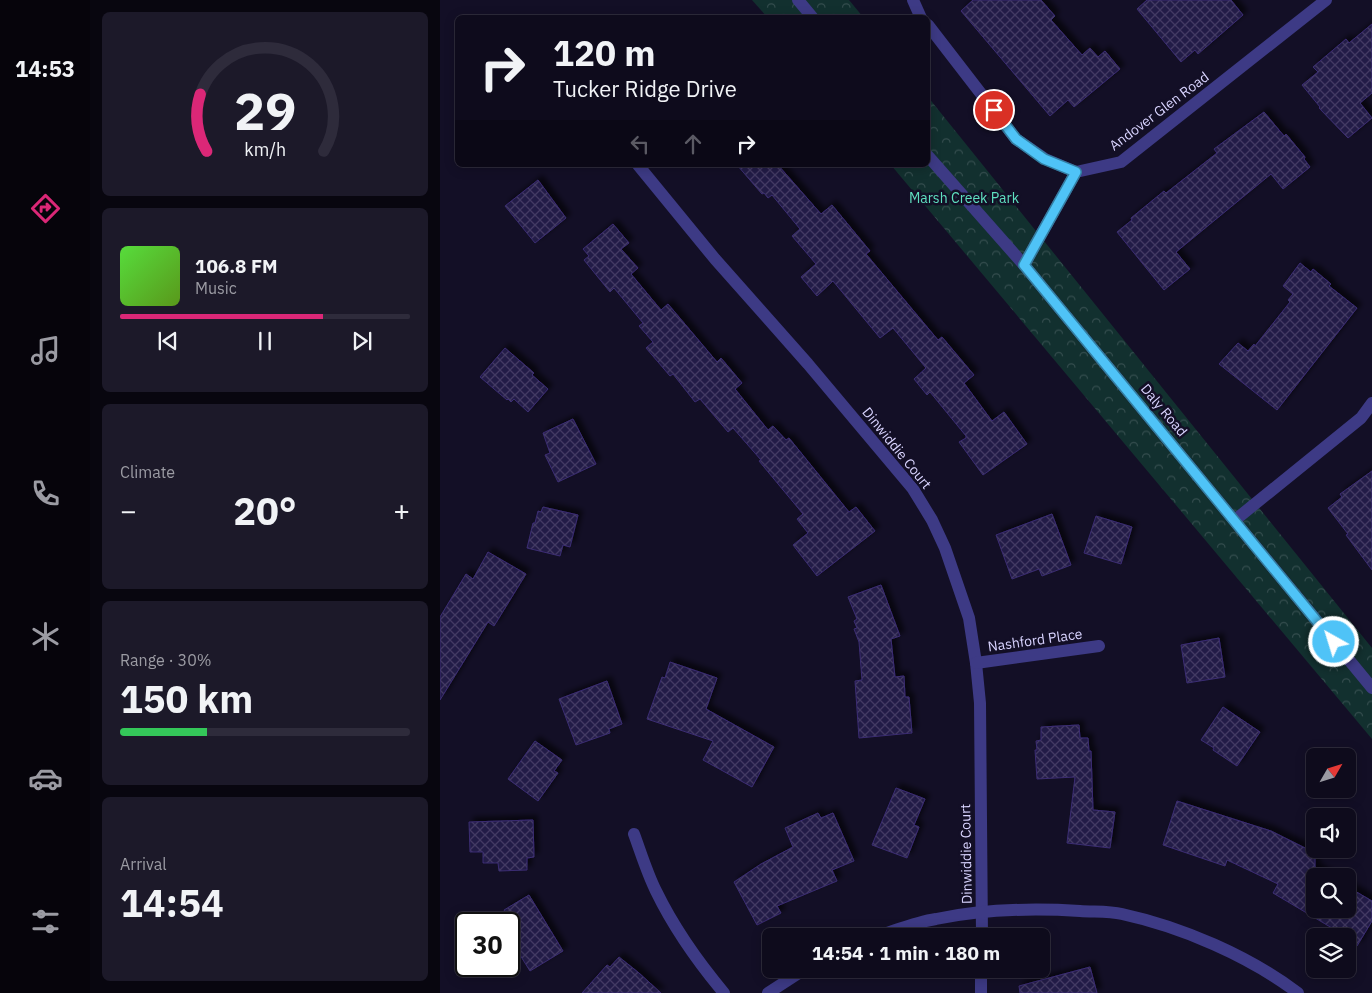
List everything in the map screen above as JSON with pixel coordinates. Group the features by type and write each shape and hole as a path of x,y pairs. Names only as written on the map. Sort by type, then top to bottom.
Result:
{"street":[{"path":"798,0 810,15"},
{"path":"913,0 920,15"},
{"name":"Andover Glen Road","path":"1076,172 1121,162 1326,0"},
{"path":"930,29 1016,139 1044,159 1076,172 1024,265"},
{"name":"Daly Road","path":"930,158 1024,265 1372,688"},
{"name":"Dinwiddie Court","path":"640,167 715,259 814,371 913,489 932,520 945,548 969,618 980,703 982,928"},
{"path":"1235,520 1361,418 1372,404"},
{"name":"Nashford Place","path":"976,663 1099,646"},
{"path":"634,834 656,891 684,940 710,977 724,993"},
{"path":"904,928 934,919 982,911 1042,909 1120,913 1154,922 1238,956 1298,993"},
{"path":"768,993 791,978"},
{"path":"981,978 981,993"}],"green space":[{"path":"752,0 849,0 861,15 765,15"},
{"name":"Marsh Creek Park","path":"930,99 1372,648 1372,739 893,167 930,167"}],"building":[{"path":"973,0 1041,0 1055,16 1051,20 1082,55 1090,48 1098,57 1105,51 1120,69 1074,107 1068,100 1050,116 961,11"},
{"path":"1147,0 1231,0 1243,15 1198,54 1195,50 1181,62 1137,9"},
{"path":"1372,24 1372,93 1360,103 1372,118 1348,138 1319,108 1302,85 1318,72 1313,67 1346,39 1349,43"},
{"path":"1264,112 1284,136 1286,134 1305,157 1304,159 1310,167 1283,189 1271,174 1176,252 1190,269 1164,290 1117,232 1164,191 1166,193 1217,153 1214,149"},
{"path":"739,167 780,167 821,214 832,205 870,251 866,254 938,340 942,337 974,375 964,383 992,421 1004,412 1027,444 983,475 959,442 966,438 966,436 930,392 927,395 914,379 926,368 893,328 880,338 833,281 817,296 801,277 816,264 792,236 800,229 772,195 768,198 764,193 762,194"},
{"path":"538,180 566,218 535,243 505,206"},
{"path":"613,224 629,243 621,249 638,268 631,274 661,310 668,304 717,362 721,358 742,383 735,389 768,430 773,426 786,440 789,438 849,512 856,507 875,531 817,576 793,545 808,533 797,519 803,514 759,461 761,460 733,428 728,432 700,399 695,402 673,374 670,376 646,348 653,342 639,326 643,323 614,288 610,292 584,260 589,256 583,249"},
{"path":"1300,263 1311,272 1313,269 1331,284 1329,286 1357,308 1277,410 1219,364 1238,343 1248,351 1254,344 1255,346 1290,302 1288,300 1293,294 1283,286"},
{"path":"505,348 534,373 532,375 548,389 528,412 514,399 511,402 507,400 480,377"},
{"path":"573,419 596,464 558,482 545,455 550,453 543,433"},
{"path":"1372,471 1372,570 1328,508 1342,497 1340,494"},
{"path":"543,507 578,515 570,547 563,545 560,556 527,548 533,523 535,523 538,511 541,512"},
{"path":"1052,514 1071,565 1042,576 1039,569 1012,579 996,535"},
{"path":"1096,516 1132,527 1121,564 1084,553"},
{"path":"488,552 526,574 494,626 488,622 440,700 440,617 466,574 473,579"},
{"path":"881,585 900,636 891,639 895,677 904,676 905,697 909,697 912,733 859,738 855,681 862,680 859,642 854,629 857,628 854,621 857,619 848,597"},
{"path":"1219,638 1225,677 1187,683 1181,645"},
{"path":"670,662 717,678 706,709 774,747 752,787 703,760 713,741 647,719 662,677 665,678"},
{"path":"607,681 622,724 609,729 610,733 576,745 559,699"},
{"path":"1223,707 1260,732 1237,766 1201,740"},
{"path":"1079,725 1080,738 1088,738 1089,751 1091,751 1093,810 1115,812 1110,848 1067,843 1075,777 1037,779 1035,750 1037,750 1036,741 1041,740 1041,727"},
{"path":"535,741 562,760 554,771 558,773 538,801 508,779"},
{"path":"896,788 925,799 914,825 919,827 907,858 872,845"},
{"path":"1177,801 1271,831 1306,848 1306,858 1315,858 1317,868 1306,868 1306,913 1273,893 1278,884 1227,860 1225,866 1163,845"},
{"path":"818,813 821,818 833,813 854,861 832,870 837,881 777,906 781,913 757,925 734,882 761,864 793,847 785,828"},
{"path":"533,820 534,857 527,858 527,870 499,871 498,863 483,863 483,852 470,852 469,822"},
{"path":"1356,892 1372,901 1372,921 1357,946 1356,928 1332,928 1315,918 1356,918"},
{"path":"529,895 563,951 530,971 520,955 520,912 505,912 504,910"},
{"path":"619,957 661,993 582,993 607,965 610,967"},
{"path":"1090,967 1097,993 1020,993 1019,986"}],"route":[{"path":"994,110 1016,139 1044,159 1076,172 1024,265 1334,642"}]}
